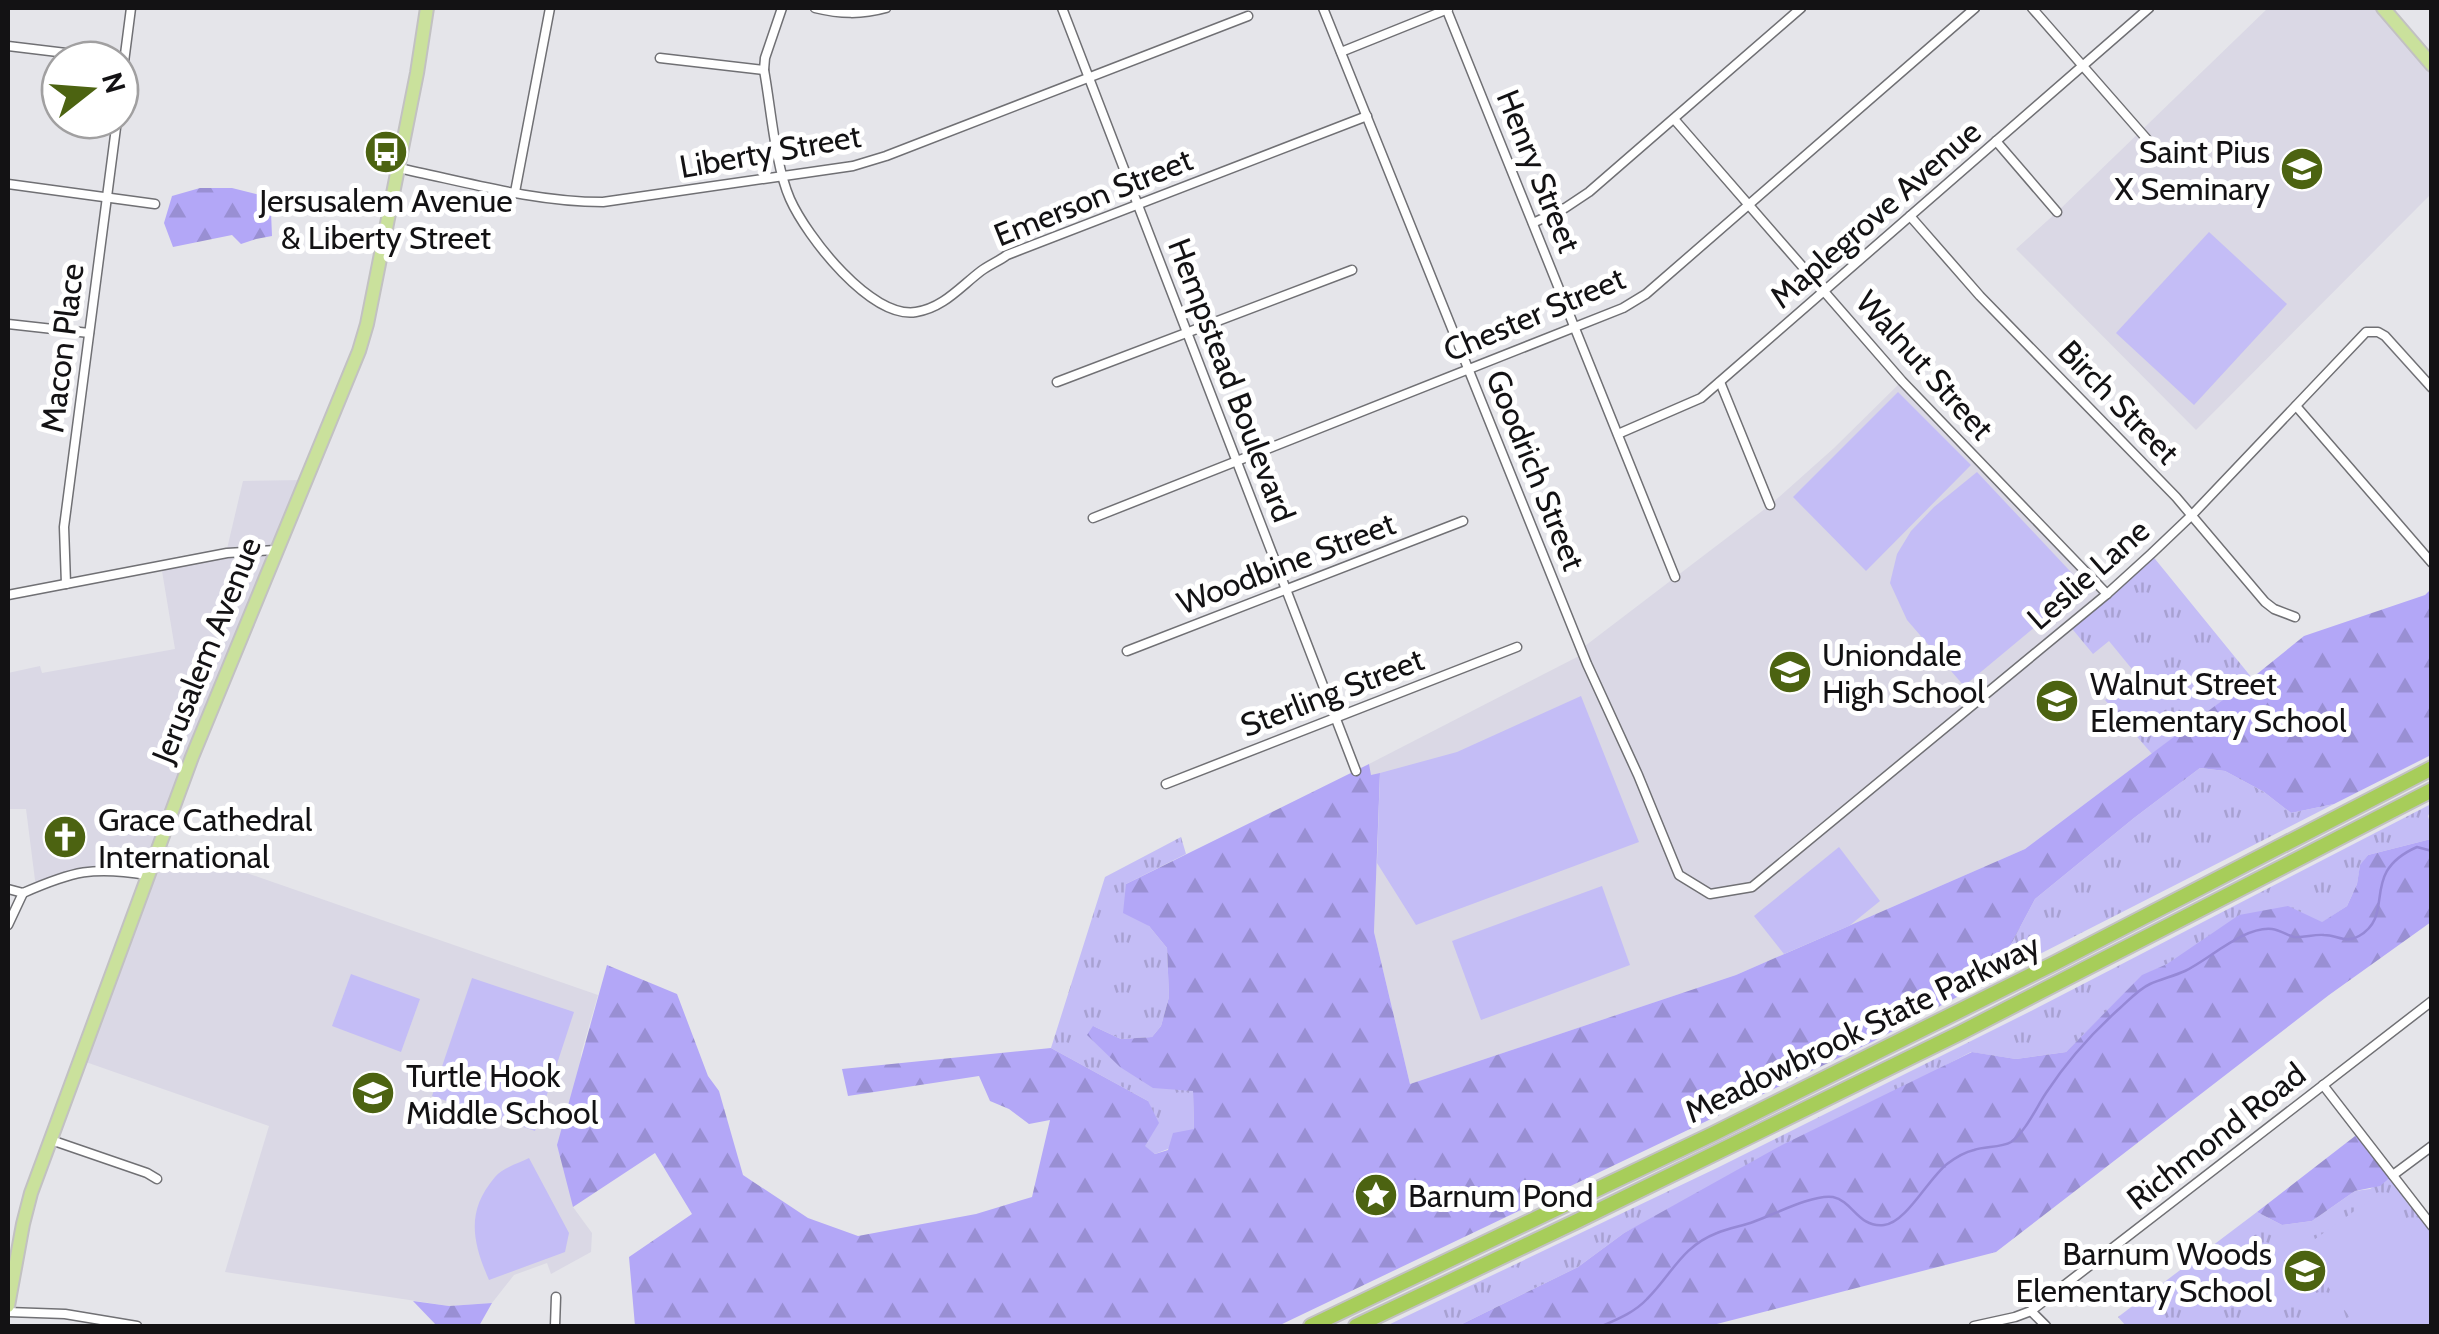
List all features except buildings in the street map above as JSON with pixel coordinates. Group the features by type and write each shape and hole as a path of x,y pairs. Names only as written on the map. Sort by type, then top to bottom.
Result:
{"highway":[{"name":"Meadowbrook State Parkway","path":"1312,1326 2038,972 2432,768"},
{"name":"Meadowbrook State Parkway","path":"1356,1326 1945,1040 2432,790"}],"main road":[{"name":"Jerusalem Avenue","path":"8,1309 22,1224 50,1140 192,757 359,352 427,8"},
{"path":"2384,8 2432,65"}],"street":[{"path":"127,40 131,8"},
{"path":"515,192 550,8"},
{"name":"Emerson Street","path":"782,8 764,70 789,198 804,226 871,300 904,313 937,306 1008,256 1367,116"},
{"path":"816,8 854,14 886,8"},
{"name":"Hempstead Boulevard","path":"1062,8 1356,771"},
{"name":"Goodrich Street","path":"1324,8 1587,664 1680,875 1710,894 1752,887"},
{"path":"1341,52 1449,8"},
{"name":"Henry Street","path":"1449,8 1675,577"},
{"path":"1533,223 1589,192 1801,8"},
{"name":"Chester Street","path":"1092,518 1623,308 1646,294 1975,8"},
{"path":"2032,8 2152,145"},
{"name":"Maplegrove Avenue","path":"1618,434 1688,405 1720,382 2149,8"},
{"name":"Liberty Street","path":"398,168 565,202 604,202 852,166 1248,16"},
{"path":"8,46 40,50"},
{"path":"660,58 764,70"},
{"name":"Walnut Street","path":"1674,119 1902,381 2106,594"},
{"name":"Macon Place","path":"66,584 64,527 114,140"},
{"path":"1996,141 2057,212"},
{"path":"8,184 155,204"},
{"name":"Birch Street","path":"1910,216 1980,296 2192,516 2265,602 2295,616"},
{"path":"1057,382 1352,270"},
{"path":"8,324 89,333"},
{"name":"Leslie Lane","path":"1752,887 2106,594 2192,516 2360,337 2373,331 2385,336 2432,388"},
{"path":"1720,382 1770,505"},
{"path":"2296,406 2432,562"},
{"name":"Woodbine Street","path":"1126,652 1462,521"},
{"path":"8,595 226,553 276,550"},
{"name":"Sterling Street","path":"1166,784 1517,648"},
{"path":"8,924 23,894 59,877 102,870 148,876"},
{"path":"8,889 23,894"},
{"name":"Richmond Road","path":"1974,1326 2032,1311 2432,1001"},
{"path":"2323,1086 2432,1226"},
{"path":"50,1140 157,1179"},
{"path":"2393,1176 2432,1146"},
{"path":"555,1326 556,1298"},
{"path":"8,1309 137,1326"},
{"path":"2032,1311 2046,1326"}],"shaded area":[{"path":"2268,8 2399,8 2390,15 2431,65 2431,194 2196,430 2016,249"},
{"path":"1902,381 2106,593 2252,678 2025,849 1736,975 1410,1084 1374,932 1380,774 1370,776 1369,764 1583,654 1581,649 1770,505"},
{"name":"Turtle Hook Middle School","path":"305,480 160,843 598,995 581,1054 573,1207 592,1233 591,1252 551,1274 547,1263 514,1275 492,1303 449,1306 225,1272 269,1126 80,1060 147,876 103,870 36,888 26,809 8,809 8,673 40,666 42,673 175,649 161,565 226,553 243,481"}],"green space":[{"path":"200,188 232,188 264,196 271,212 272,236 241,244 232,235 173,247 164,223 172,196"},
{"path":"2209,232 2287,304 2194,405 2116,333"},
{"path":"1898,392 1971,465 1866,571 1793,497"},
{"path":"1977,472 2084,586 1964,686 1907,620 1890,583 1897,554 1911,531"},
{"path":"2151,554 2252,678 2152,754 2105,700 2119,689 2129,699 2145,685 2109,641 2093,654 2069,625"},
{"path":"2431,589 2431,755 2334,804 2291,813 2264,792 2225,771 2200,768 2035,899 1993,978 1874,1041 1278,1326 635,1326 629,1257 692,1214 655,1153 573,1207 557,1145 607,965 677,994 708,1076 719,1091 743,1175 808,1218 858,1236 976,1214 1032,1197 1050,1120 1029,1124 990,1101 979,1076 848,1096 842,1069 1051,1048 1148,1101 1159,1123 1145,1146 1155,1154 1168,1150 1173,1133 1194,1129 1193,1091 1153,1088 1120,1067 1087,1035 1093,1026 1121,1039 1152,1037 1161,1026 1169,997 1167,948 1149,926 1123,913 1126,884 1369,764 1371,775 1380,773 1374,932 1410,1084 1736,975 2025,849 2304,636 2425,595"},
{"path":"1581,696 1639,842 1416,925 1377,863 1380,773 1457,752"},
{"path":"2200,768 2225,771 2264,792 2291,813 2334,804 1993,978 2035,899"},
{"path":"2431,804 2431,839 2368,855 2360,866 2347,906 2321,923 2288,907 2142,976 2066,1052 2016,1059 1971,1052 1624,1233 1578,1267 1458,1326 1386,1326 1719,1167"},
{"path":"1181,837 1186,854 1126,884 1149,926 1167,948 1169,997 1161,1026 1152,1037 1121,1039 1093,1026 1193,1091 1194,1129 1155,1154 1144,1146 1148,1101 1051,1048 1105,877"},
{"path":"2431,839 2431,922 2329,995 1996,1252 1709,1326 1458,1326 1578,1267 1624,1233 1782,1145 1972,1052 2016,1059 2066,1052 2142,975 2167,964 2239,915 2288,906 2322,922 2347,906 2360,865 2368,855"},
{"path":"1839,847 1880,901 1849,926 1784,954 1754,916"},
{"path":"1602,886 1630,965 1481,1020 1452,941"},
{"path":"351,974 420,999 401,1052 332,1026"},
{"path":"472,978 574,1012 535,1131 432,1096"},
{"path":"2359,1133 2393,1175 2380,1186 2355,1191 2312,1221 2282,1225 2257,1212"},
{"path":"529,1158 569,1233 565,1252 489,1280 476,1240 479,1203 498,1174"},
{"name":"Barnum Woods Elementary School","path":"2393,1175 2431,1226 2431,1326 2126,1326 2118,1317 2257,1212 2282,1225 2312,1221 2355,1191 2370,1189"},
{"path":"2381,1192 2431,1263 2431,1326 2356,1326 2301,1249"},
{"path":"413,1301 449,1306 492,1303 479,1326 437,1326"}],"waterway":[{"path":"1602,1326 1642,1304 1686,1253 1722,1231 1825,1197 1840,1199 1875,1225 1892,1222 1909,1209 1950,1162 1967,1152 2007,1144 2016,1137 2071,1059 2142,989 2185,971 2261,929 2294,937 2359,936 2376,916 2388,869 2417,847 2432,851"}],"place":[{"name":"Jersusalem Avenue & Liberty Street","path":"386,152"},
{"name":"Saint Pius X Seminary","path":"2302,169"},
{"name":"Uniondale High School","path":"1790,672"},
{"name":"Walnut Street Elementary School","path":"2057,701"},
{"name":"Grace Cathedral International","path":"65,837"},
{"name":"Turtle Hook Middle School","path":"373,1093"},
{"name":"Barnum Pond","path":"1376,1195"},
{"name":"Barnum Woods Elementary School","path":"2305,1271"}]}
